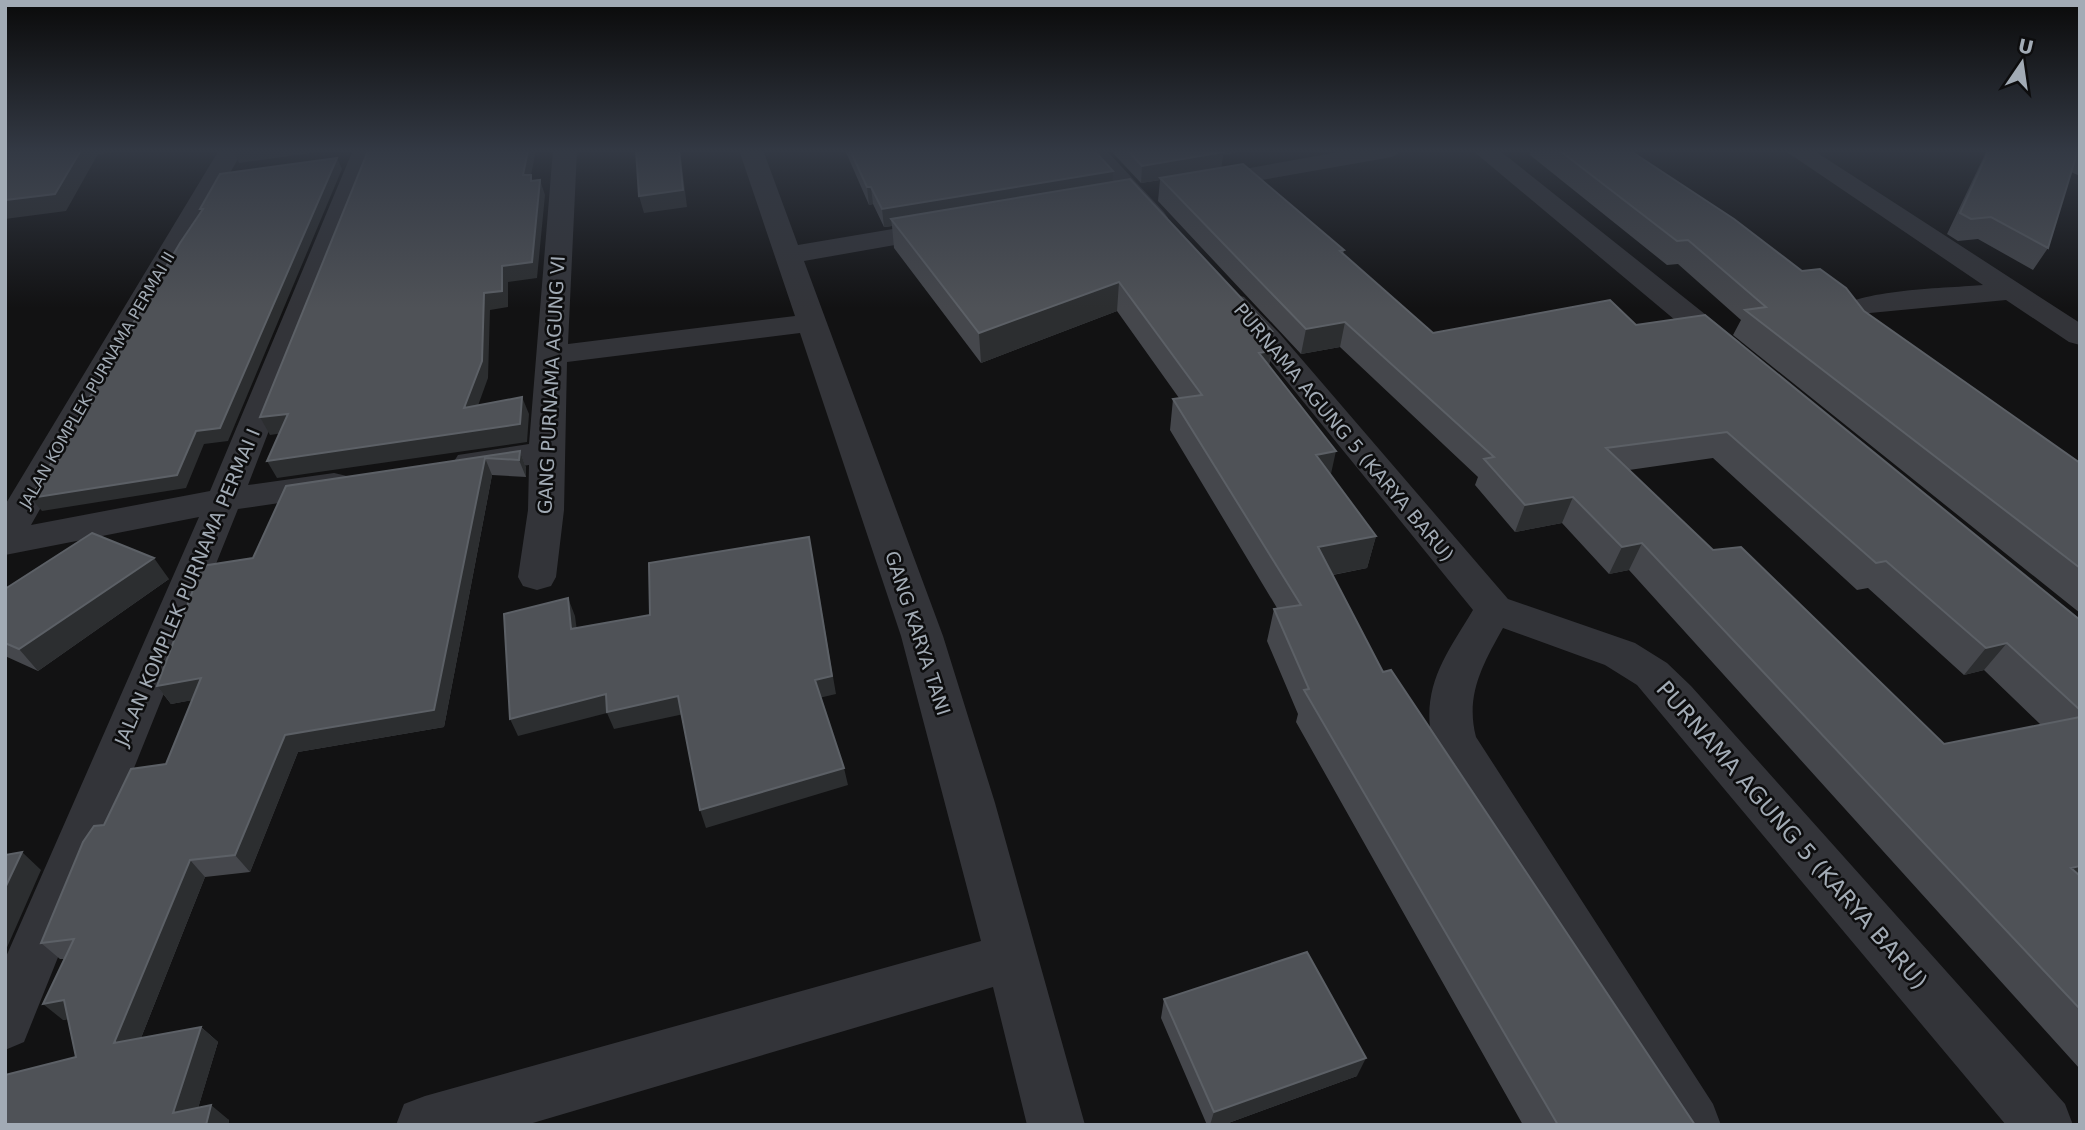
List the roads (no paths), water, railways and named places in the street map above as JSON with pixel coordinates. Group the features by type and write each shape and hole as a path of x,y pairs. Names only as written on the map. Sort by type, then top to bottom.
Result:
{"street":[{"name":"JALAN KOMPLEK PURNAMA PERMAI II","path":"5,540 208,203"},
{"name":"JALAN KOMPLEK PURNAMA PERMAI I","path":"5,1023 224,500 344,203"},
{"name":"GANG PURNAMA AGUNG VI","path":"537,577 546,510 546,452 562,203"},
{"name":"GANG KARYA TANI","path":"770,203 922,636 971,803 1056,1125"},
{"name":"PURNAMA AGUNG 5 (KARYA BARU)","path":"1140,203 1269,340 1494,609 1620,654 1652,674 1676,698 2044,1125"},
{"path":"1548,203 1752,368"},
{"path":"1877,203 2080,336"},
{"path":"789,256 969,224"},
{"path":"1906,360 1863,328 1850,312 1863,305 2013,291"},
{"path":"2046,314 2080,311"},
{"path":"552,355 813,323"},
{"path":"439,468 546,452"},
{"path":"5,540 224,500 371,478"},
{"path":"1494,609 1447,700 1447,720 1454,741 1692,1125"},
{"path":"425,1125 1012,957"}]}
